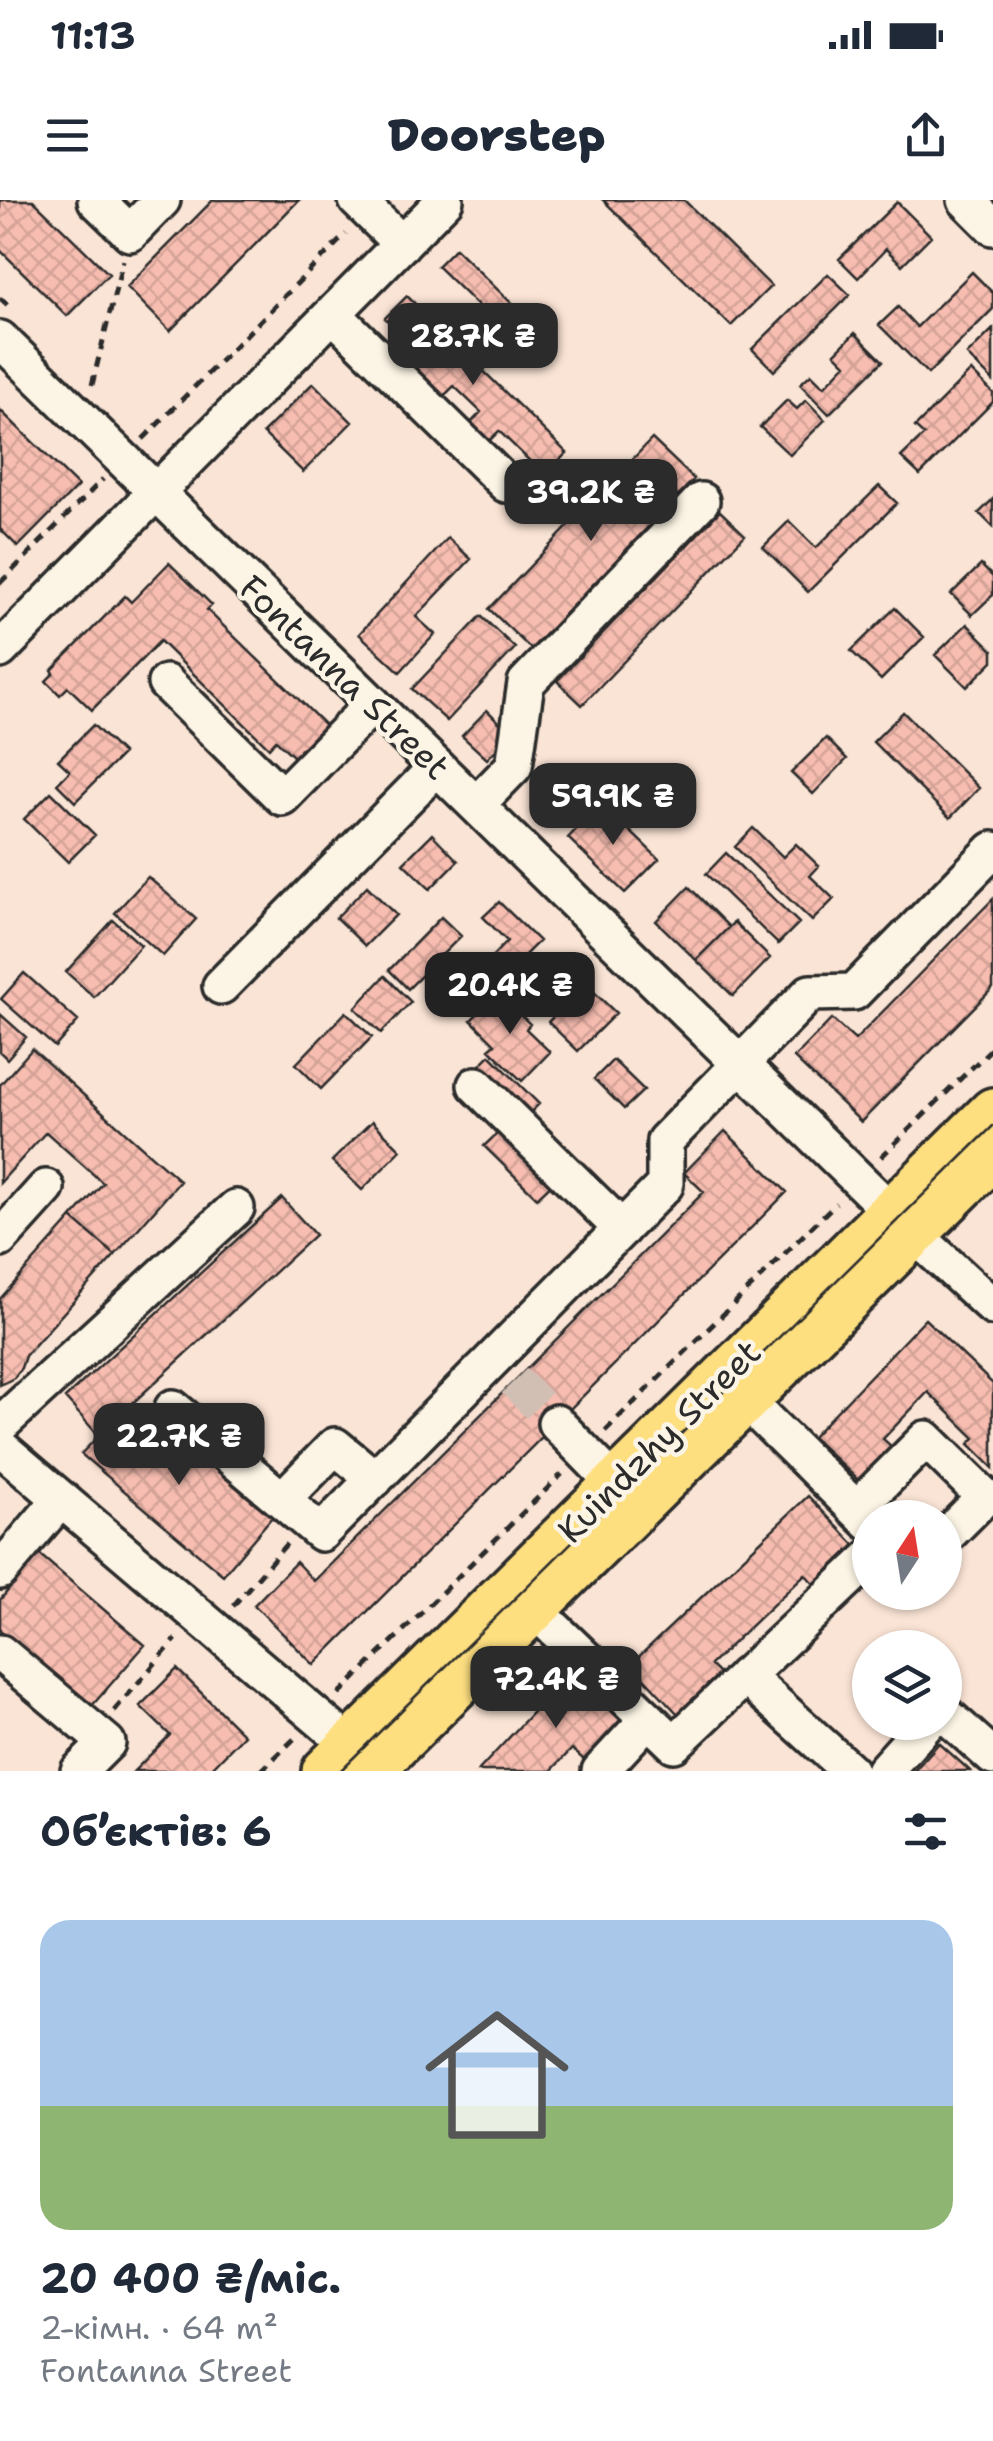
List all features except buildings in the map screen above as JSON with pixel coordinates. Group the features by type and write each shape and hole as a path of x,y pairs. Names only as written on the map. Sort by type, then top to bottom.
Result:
{"main road":[{"name":"Kuindzhy Street","path":"361,1765 523,1598 902,1223 993,1111"},
{"name":"Kuindzhy Street","path":"902,1223 993,1156"}],"street":[{"path":"96,200 130,233 162,200"},
{"path":"0,650 445,200"},
{"path":"966,200 993,227"},
{"path":"363,206 402,244"},
{"path":"332,314 506,484"},
{"name":"Fontanna Street","path":"0,338 902,1223 993,1307"},
{"path":"476,805 514,766 526,683 701,501"},
{"path":"166,683 282,797 373,704"},
{"path":"221,986 437,767"},
{"path":"173,1408 321,1534 375,1479 504,1370 622,1228 666,1185 665,1140 810,993 854,992 993,850"},
{"path":"476,1085 622,1228"},
{"path":"0,1239 46,1188"},
{"path":"0,1424 236,1208"},
{"path":"734,1389 852,1505"},
{"path":"556,1423 626,1496"},
{"path":"876,1500 926,1439 985,1497 962,1520"},
{"path":"294,1510 336,1446 375,1479"},
{"path":"0,1447 361,1765"},
{"path":"0,1571 62,1499"},
{"path":"523,1598 674,1744 852,1575"},
{"path":"0,1652 107,1743 79,1771"},
{"path":"745,1676 850,1771"},
{"path":"600,1771 648,1719"},
{"path":"962,1729 993,1757"},
{"path":"884,1771 912,1740"}],"path":[{"path":"0,583 363,206"},
{"path":"91,388 130,233"},
{"path":"878,1161 993,1047"},
{"path":"230,1609 294,1510"},
{"path":"95,1733 181,1633"},
{"path":"261,1771 300,1733"}],"tunnel":[{"path":"514,1381 556,1423"}],"tram line":[{"path":"340,1771 993,1126"}]}
